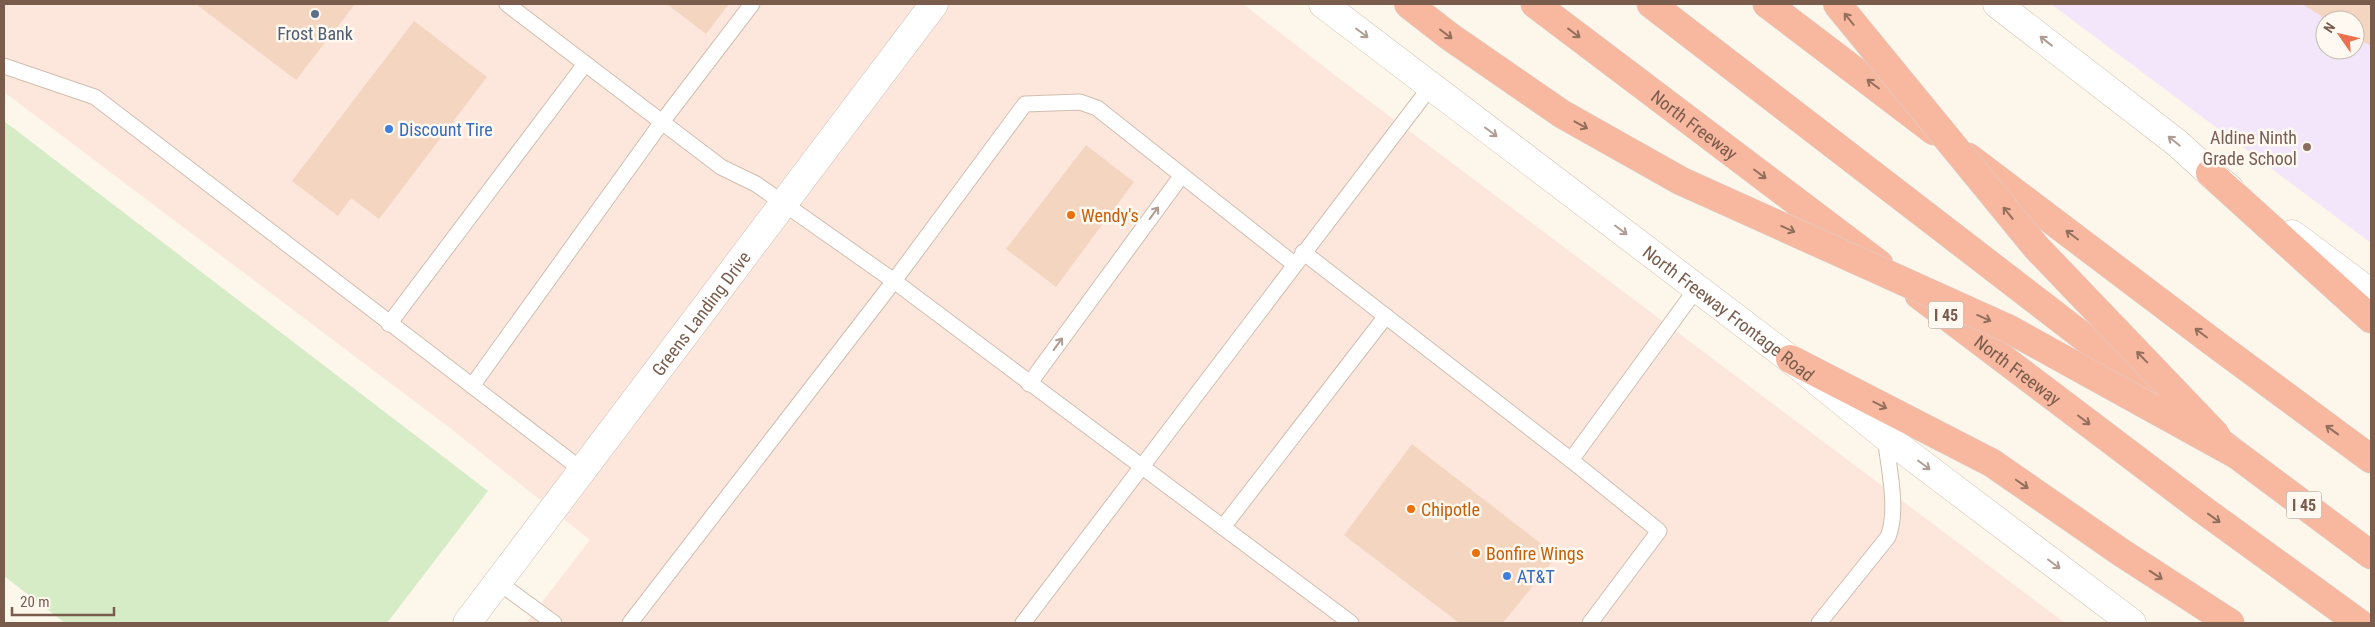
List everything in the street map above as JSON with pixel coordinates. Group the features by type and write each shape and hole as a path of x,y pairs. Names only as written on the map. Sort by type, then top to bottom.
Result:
{"highway":[{"path":"1408,4 1449,36 1562,114 1672,176 2009,329 2236,455"},
{"name":"North Freeway","path":"1535,4 2194,503 2359,623"},
{"name":"I 45","path":"1651,4 2236,455 2371,554"},
{"path":"1767,4 2202,334 2371,459"},
{"path":"1837,4 2036,247 2236,455"},
{"path":"2210,174 2371,319"},
{"path":"1790,359 1992,463 2122,553 2230,623"}],"main road":[{"name":"Greens Landing Drive","path":"467,623 934,4"},
{"name":"North Freeway Frontage Road","path":"1323,4 1790,359 1885,436 2132,623"},
{"path":"1997,4 2177,142 2210,174 2371,293"}],"lane":[{"path":"507,4 721,167 756,184 894,281 1350,623"},
{"path":"472,386 662,122 752,4"},
{"path":"389,324 585,64"},
{"path":"4,66 95,97 582,470"},
{"path":"1023,623 1431,86"},
{"path":"630,623 894,281 1025,104 1080,102 1097,108 1182,175 1299,258 1386,316 1659,531 1590,623"},
{"path":"1029,384 1182,175"},
{"path":"1571,460 1697,288"},
{"path":"1223,527 1386,316"},
{"path":"1826,621 1888,537 1892,526 1893,512 1885,436"},
{"path":"498,582 554,623"}],"shaded area":[{"path":"4,4 1243,4 1340,79 2065,623 526,623 590,540 454,431 4,92"},
{"name":"Aldine Ninth Grade School","path":"2051,4 2371,4 2371,243"}],"green space":[{"path":"4,121 488,491 387,623 65,623 4,576"}],"building":[{"path":"196,4 355,4 296,80"},
{"path":"667,4 729,4 706,34"},
{"path":"2302,4 2371,4 2371,46 2365,42 2365,10 2315,10 2315,12"},
{"name":"Discount Tire","path":"414,21 487,77 379,219 351,198 338,216 292,181"},
{"name":"Wendy's","path":"1086,145 1134,182 1056,287 1006,249"},
{"path":"1412,444 1557,556 1503,623 1459,623 1344,535"}],"place":[{"name":"Frost Bank","path":"315,14"},
{"name":"Discount Tire","path":"389,129"},
{"name":"Aldine Ninth Grade School","path":"2307,147"},
{"name":"Wendy's","path":"1071,215"},
{"name":"Chipotle","path":"1411,509"},
{"name":"Bonfire Wings","path":"1476,553"},
{"name":"AT&T","path":"1507,576"}]}
